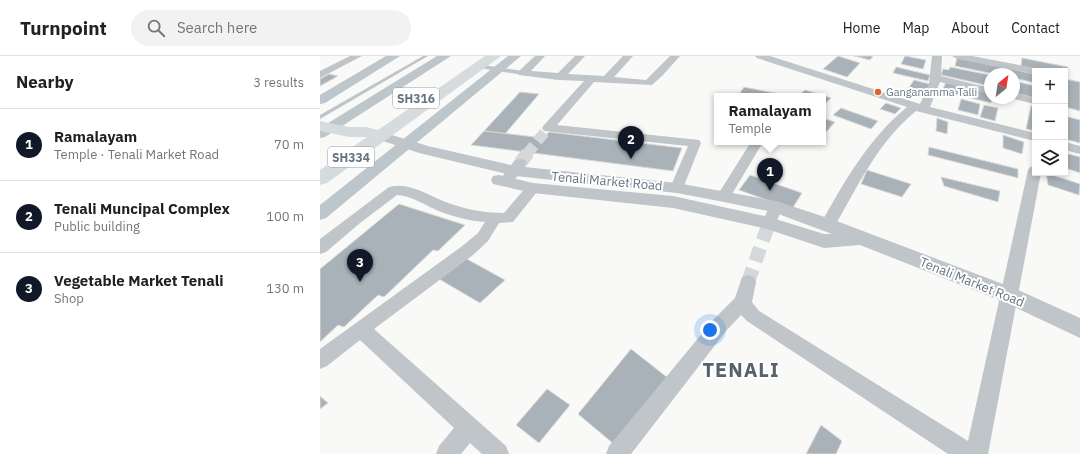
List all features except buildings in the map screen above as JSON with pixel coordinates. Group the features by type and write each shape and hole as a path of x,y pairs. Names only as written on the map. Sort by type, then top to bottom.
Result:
{"main road":[{"name":"SH316","path":"370,139 485,62"},
{"path":"320,126 370,139"},
{"name":"SH334","path":"320,166 370,139"},
{"name":"SH334","path":"320,179 370,139"}],"street":[{"path":"320,74 357,56"},
{"path":"520,72 540,56"},
{"path":"559,77 580,56"},
{"path":"606,80 628,56"},
{"path":"485,62 520,72 591,80 625,80 648,83 655,79 661,70 675,56"},
{"path":"760,56 919,108 1032,136"},
{"path":"828,225 838,204 878,140 899,119 919,108 931,94 937,78 937,56"},
{"path":"957,56 1032,70"},
{"path":"320,63 332,69"},
{"path":"937,78 984,90"},
{"path":"591,80 548,128 695,143 677,188"},
{"path":"1020,98 1032,101"},
{"name":"Tenali Market Road","path":"370,139 419,155 513,172 677,188 724,196 772,215 824,242 862,238"},
{"path":"724,196 755,145"},
{"path":"1068,147 1080,150"},
{"name":"Tenali Market Road","path":"513,172 533,188 673,202 772,215 828,225 1009,295 1080,328"},
{"path":"977,454 1034,176"},
{"path":"320,248 355,219 394,190 408,191 446,208 474,216 508,218 533,188"},
{"path":"320,360 419,285 467,251 482,237 495,218"},
{"path":"617,454 720,325 743,302 748,282"},
{"path":"743,302 752,316 968,454"},
{"path":"361,329 498,454"},
{"path":"447,454 468,427"}],"lane":[{"path":"320,117 426,56"}],"waterway":[{"path":"320,100 394,56"},
{"path":"320,134 445,56"},
{"path":"320,214 515,56"}],"tunnel":[{"path":"527,154 548,128"},
{"path":"520,163 528,153"},
{"path":"748,282 769,223"}],"place":[{"name":"Ganganamma Talli","path":"878,92"},
{"name":"Tenali Muncipal Complex","path":"631,159"},
{"name":"Ramalayam","path":"770,191"},
{"name":"Vegetable Market Tenali","path":"360,282"}],"district":[{"name":"TENALI","path":"741,369"}]}
